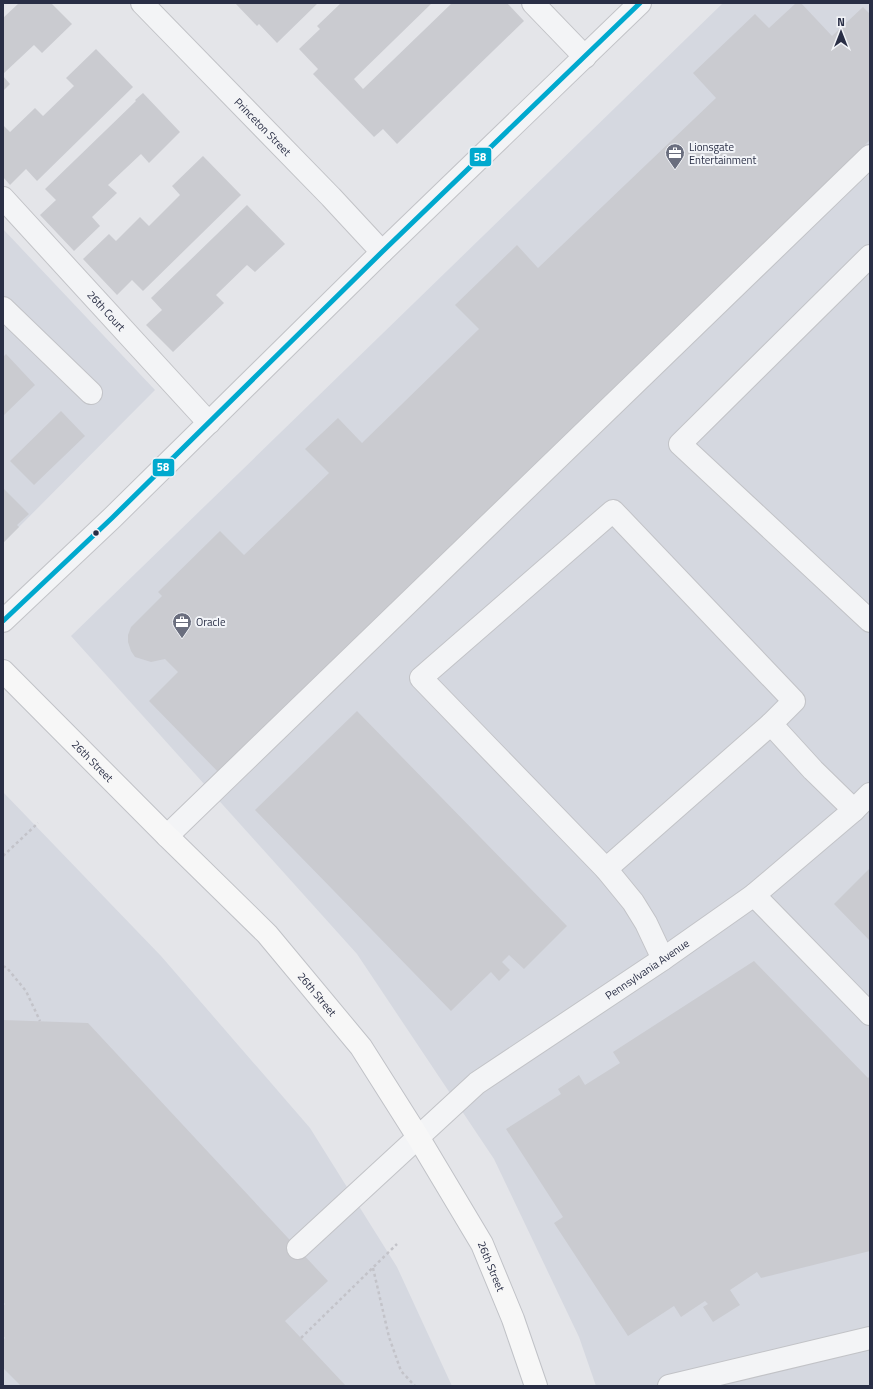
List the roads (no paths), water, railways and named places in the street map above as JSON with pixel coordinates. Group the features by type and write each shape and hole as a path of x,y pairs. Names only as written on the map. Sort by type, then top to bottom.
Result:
{"main road":[{"name":"26th Street","path":"3,671 267,934 361,1047 418,1137 482,1244 513,1319 536,1386"}],"street":[{"name":"Princeton Street","path":"142,3 382,252"},
{"path":"533,3 585,57"},
{"path":"3,621 112,518 382,252 640,3"},
{"path":"167,836 870,156"},
{"name":"26th Court","path":"3,198 209,423"},
{"path":"870,256 680,444 870,621"},
{"path":"3,308 91,393"},
{"path":"606,869 771,724 794,701 613,511 422,678 606,869 633,902 646,924 663,959"},
{"path":"771,724 854,810"},
{"name":"Pennsylvania Avenue","path":"298,1248 477,1083 663,959 754,895 854,810 870,794"},
{"path":"754,895 870,1014"},
{"path":"668,1386 870,1338"}],"place":[{"name":"Lionsgate Entertainment","path":"675,170"},
{"name":"Oracle","path":"182,639"}]}
